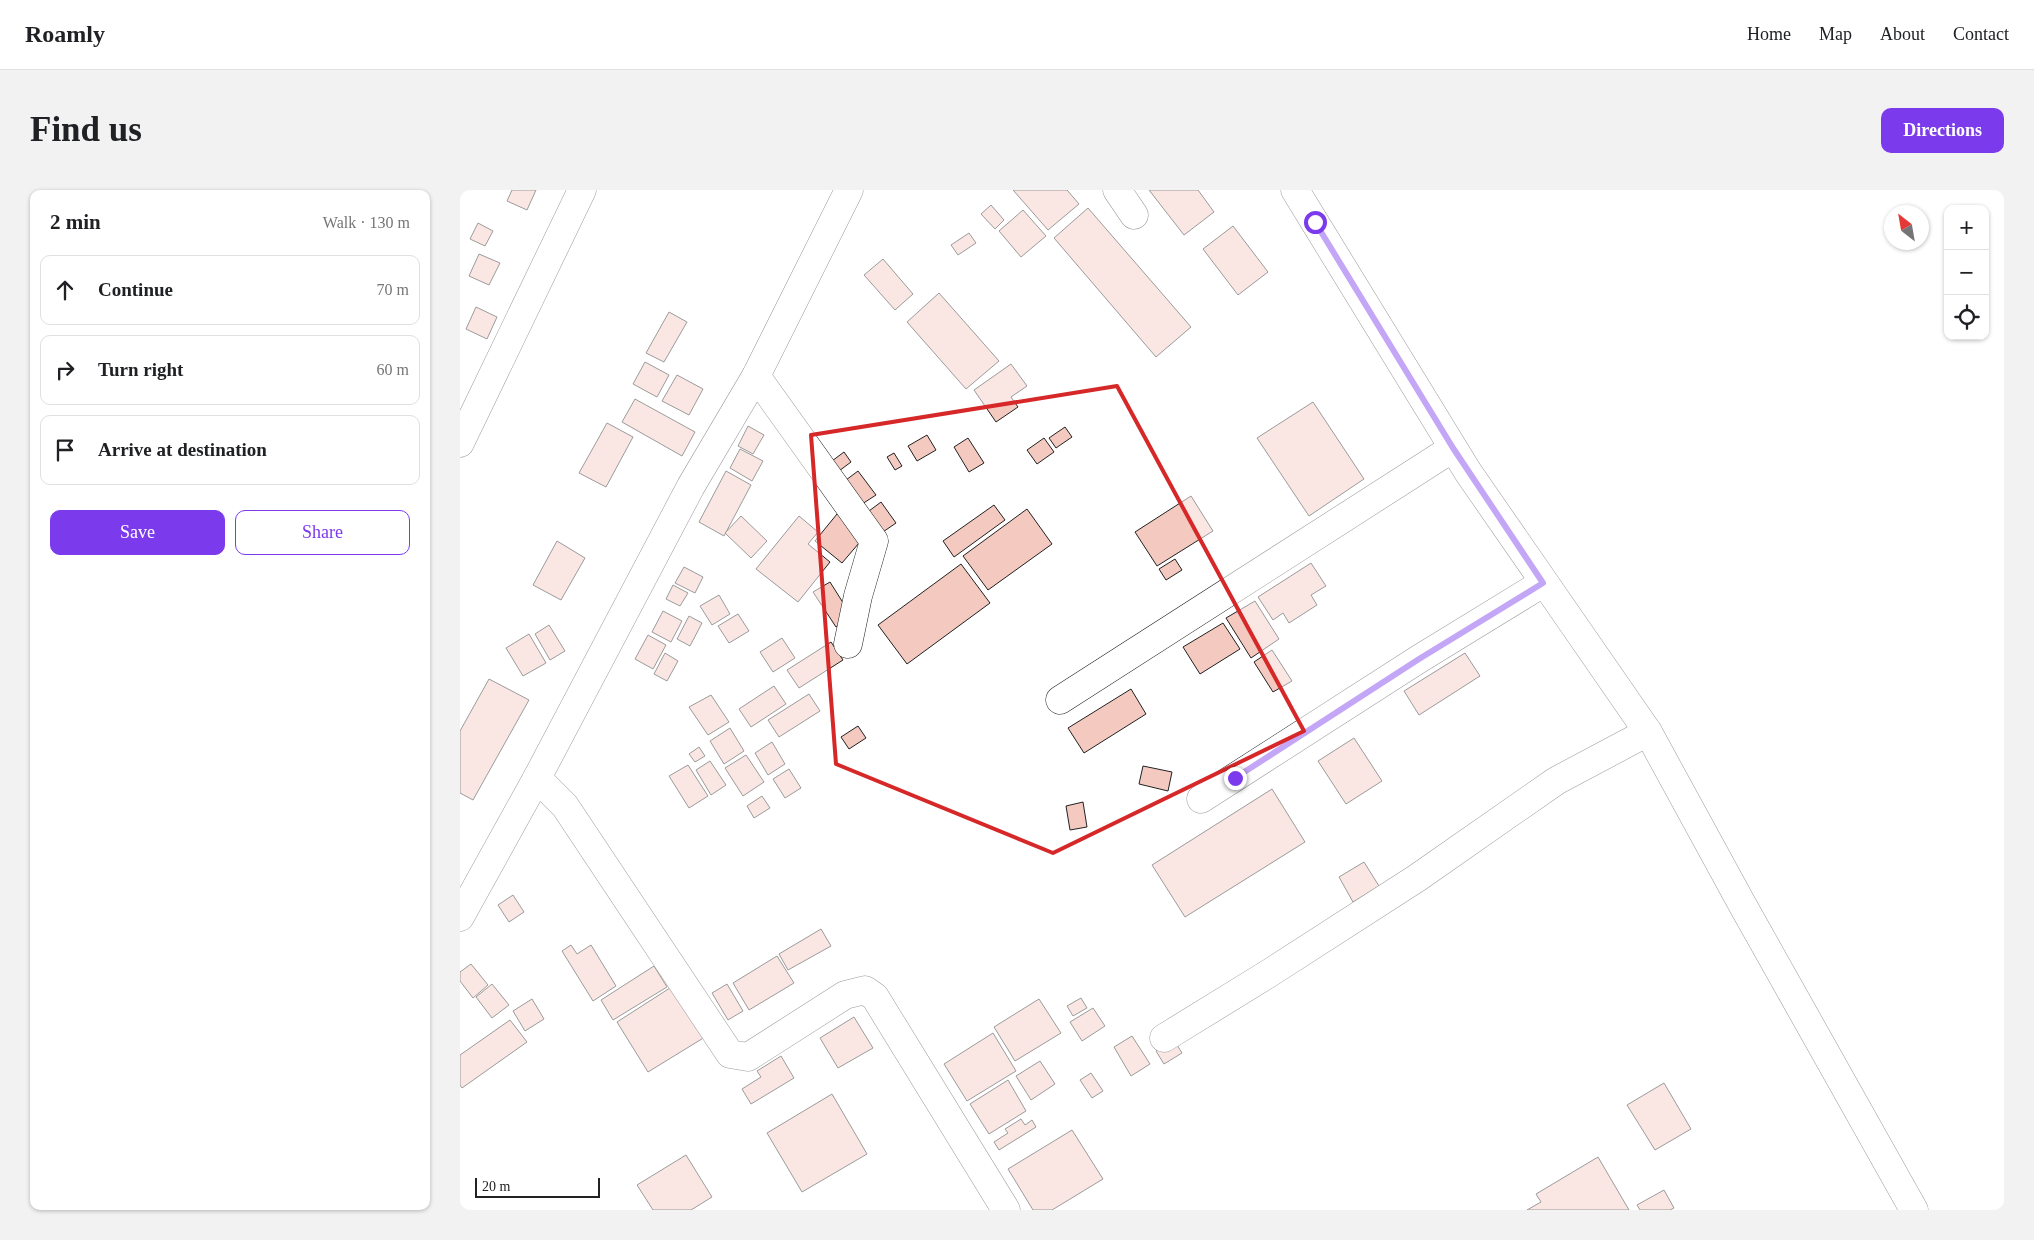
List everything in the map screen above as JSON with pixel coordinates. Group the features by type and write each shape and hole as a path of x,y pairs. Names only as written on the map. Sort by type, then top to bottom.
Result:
{"street":[{"path":"460,443 582,190"},
{"path":"460,917 691,486 756,376 848,190"},
{"path":"1117,190 1134,215"},
{"path":"1296,190 1453,448 1543,583 1648,732 1914,1210"},
{"path":"756,376 874,541 858,596 848,644"},
{"path":"1060,700 1453,448"},
{"path":"1201,799 1419,659 1543,583"},
{"path":"1164,1038 1417,878 1556,781 1648,732"},
{"path":"536,778 564,806 730,1054 748,1057 845,995 865,990 875,996 1006,1210"}],"highlighted area":[{"path":"1117,386 1304,731 1053,853 836,764 811,435"}],"building":[{"path":"512,190 536,190 527,210 507,201"},
{"path":"1013,190 1067,190 1079,204 1048,230"},
{"path":"1149,190 1198,190 1214,212 1184,235"},
{"path":"991,205 1004,220 995,229 981,214"},
{"path":"1088,208 1191,327 1156,357 1054,238"},
{"path":"1023,210 1046,236 1021,257 999,231"},
{"path":"478,223 493,231 485,246 470,239"},
{"path":"1233,226 1268,272 1238,295 1203,249"},
{"path":"969,233 976,243 958,255 951,245"},
{"path":"479,254 500,263 489,285 469,276"},
{"path":"883,259 913,294 895,310 864,275"},
{"path":"939,293 999,361 966,389 907,322"},
{"path":"476,307 497,317 487,339 466,329"},
{"path":"669,312 687,322 664,362 646,353"},
{"path":"645,362 669,375 657,397 633,384"},
{"path":"1011,364 1027,386 1011,397 1018,407 996,422 974,390"},
{"path":"677,375 703,389 689,415 662,401"},
{"path":"635,399 695,432 682,456 622,422"},
{"path":"1313,402 1364,479 1309,516 1257,438"},
{"path":"607,423 633,437 606,487 579,473"},
{"path":"748,426 764,435 753,454 738,446"},
{"path":"1065,427 1072,437 1056,448 1049,438"},
{"path":"927,435 936,450 917,461 908,446"},
{"path":"968,438 984,463 969,472 954,447"},
{"path":"1044,438 1054,452 1037,464 1027,450"},
{"path":"740,449 763,461 752,481 730,468"},
{"path":"844,452 851,462 835,474 828,464"},
{"path":"894,453 902,466 895,470 887,457"},
{"path":"726,471 751,485 724,536 699,522"},
{"path":"858,471 876,495 859,506 842,483"},
{"path":"1191,496 1213,531 1157,566 1135,532"},
{"path":"881,502 896,523 880,534 865,514"},
{"path":"994,505 1005,520 954,557 943,541"},
{"path":"1027,509 1052,544 988,590 963,556"},
{"path":"837,514 865,536 842,563 815,541"},
{"path":"741,516 767,541 751,558 725,533"},
{"path":"799,516 818,532 808,544 830,562 798,602 756,569"},
{"path":"557,541 585,558 561,600 533,585"},
{"path":"1175,559 1182,570 1166,580 1159,569"},
{"path":"1311,563 1326,586 1311,595 1317,605 1289,623 1283,613 1273,620 1258,597"},
{"path":"961,564 990,603 907,664 878,625"},
{"path":"684,567 703,577 695,593 675,583"},
{"path":"830,582 852,617 836,627 813,592"},
{"path":"673,585 688,593 680,606 666,599"},
{"path":"719,595 730,614 712,625 700,606"},
{"path":"1255,601 1279,639 1251,658 1226,618"},
{"path":"663,611 682,621 671,642 652,632"},
{"path":"738,614 749,631 729,643 718,626"},
{"path":"689,616 702,623 690,646 677,639"},
{"path":"1223,623 1240,649 1200,674 1183,647"},
{"path":"549,625 565,651 550,660 535,634"},
{"path":"529,634 546,663 523,676 506,648"},
{"path":"648,635 666,645 653,669 635,659"},
{"path":"782,638 795,658 773,672 760,652"},
{"path":"831,642 843,660 799,688 787,670"},
{"path":"1272,650 1292,681 1273,692 1254,662"},
{"path":"665,653 678,661 667,681 654,674"},
{"path":"1465,653 1480,676 1419,715 1404,691"},
{"path":"489,679 529,700 473,800 460,793 460,731"},
{"path":"774,686 786,704 751,727 739,709"},
{"path":"1131,689 1146,714 1084,753 1068,728"},
{"path":"809,694 820,711 779,737 768,720"},
{"path":"711,695 729,722 708,735 689,707"},
{"path":"858,726 866,738 849,749 841,737"},
{"path":"730,728 744,751 724,764 710,741"},
{"path":"1354,738 1382,781 1346,804 1318,761"},
{"path":"772,742 785,764 768,775 755,753"},
{"path":"699,747 705,756 695,762 689,754"},
{"path":"746,755 764,782 743,796 725,768"},
{"path":"710,761 726,785 711,795 696,770"},
{"path":"688,765 708,796 689,808 669,776"},
{"path":"1143,766 1172,772 1168,791 1139,784"},
{"path":"789,769 801,788 785,798 773,779"},
{"path":"1272,789 1305,842 1185,917 1152,865"},
{"path":"762,796 770,808 754,818 747,806"},
{"path":"1083,802 1087,827 1070,830 1066,806"},
{"path":"1364,862 1379,886 1353,902 1339,877"},
{"path":"513,895 524,912 509,922 498,905"},
{"path":"821,929 831,946 788,970 779,954"},
{"path":"571,945 577,954 591,945 616,986 593,1001 562,951"},
{"path":"777,956 794,983 749,1010 733,983"},
{"path":"471,964 488,985 473,998 460,981 460,972"},
{"path":"654,966 667,987 613,1020 601,1000"},
{"path":"492,984 509,1005 492,1018 476,997"},
{"path":"727,984 743,1011 728,1020 712,993"},
{"path":"673,986 705,1037 648,1072 617,1022"},
{"path":"1081,998 1087,1008 1073,1016 1067,1006"},
{"path":"532,999 544,1019 525,1031 513,1011"},
{"path":"1039,999 1061,1033 1015,1061 994,1027"},
{"path":"1093,1008 1105,1026 1082,1041 1070,1022"},
{"path":"854,1017 873,1048 838,1068 820,1038"},
{"path":"510,1020 527,1042 462,1088 460,1085 460,1055"},
{"path":"993,1033 1016,1071 967,1101 944,1064"},
{"path":"1132,1036 1150,1064 1131,1076 1114,1047"},
{"path":"1174,1040 1182,1053 1164,1064 1156,1051"},
{"path":"781,1056 794,1078 751,1104 742,1089 761,1077 757,1071"},
{"path":"1040,1061 1055,1084 1031,1100 1016,1076"},
{"path":"1091,1073 1103,1091 1092,1098 1080,1080"},
{"path":"1008,1080 1026,1111 989,1134 970,1104"},
{"path":"1664,1083 1691,1129 1655,1150 1627,1105"},
{"path":"832,1094 867,1154 802,1192 767,1133"},
{"path":"1021,1119 1025,1125 1032,1120 1036,1127 999,1150 994,1142 1008,1133 1005,1129"},
{"path":"1072,1130 1103,1179 1052,1210 1033,1210 1008,1169"},
{"path":"686,1155 712,1197 691,1210 653,1210 637,1185"},
{"path":"1598,1157 1629,1210 1527,1210 1541,1202 1536,1194"},
{"path":"1664,1190 1674,1208 1670,1210 1640,1210 1637,1205"}],"route":[{"path":"1235,778 1419,659 1543,583 1468,472 1315,222"}]}
